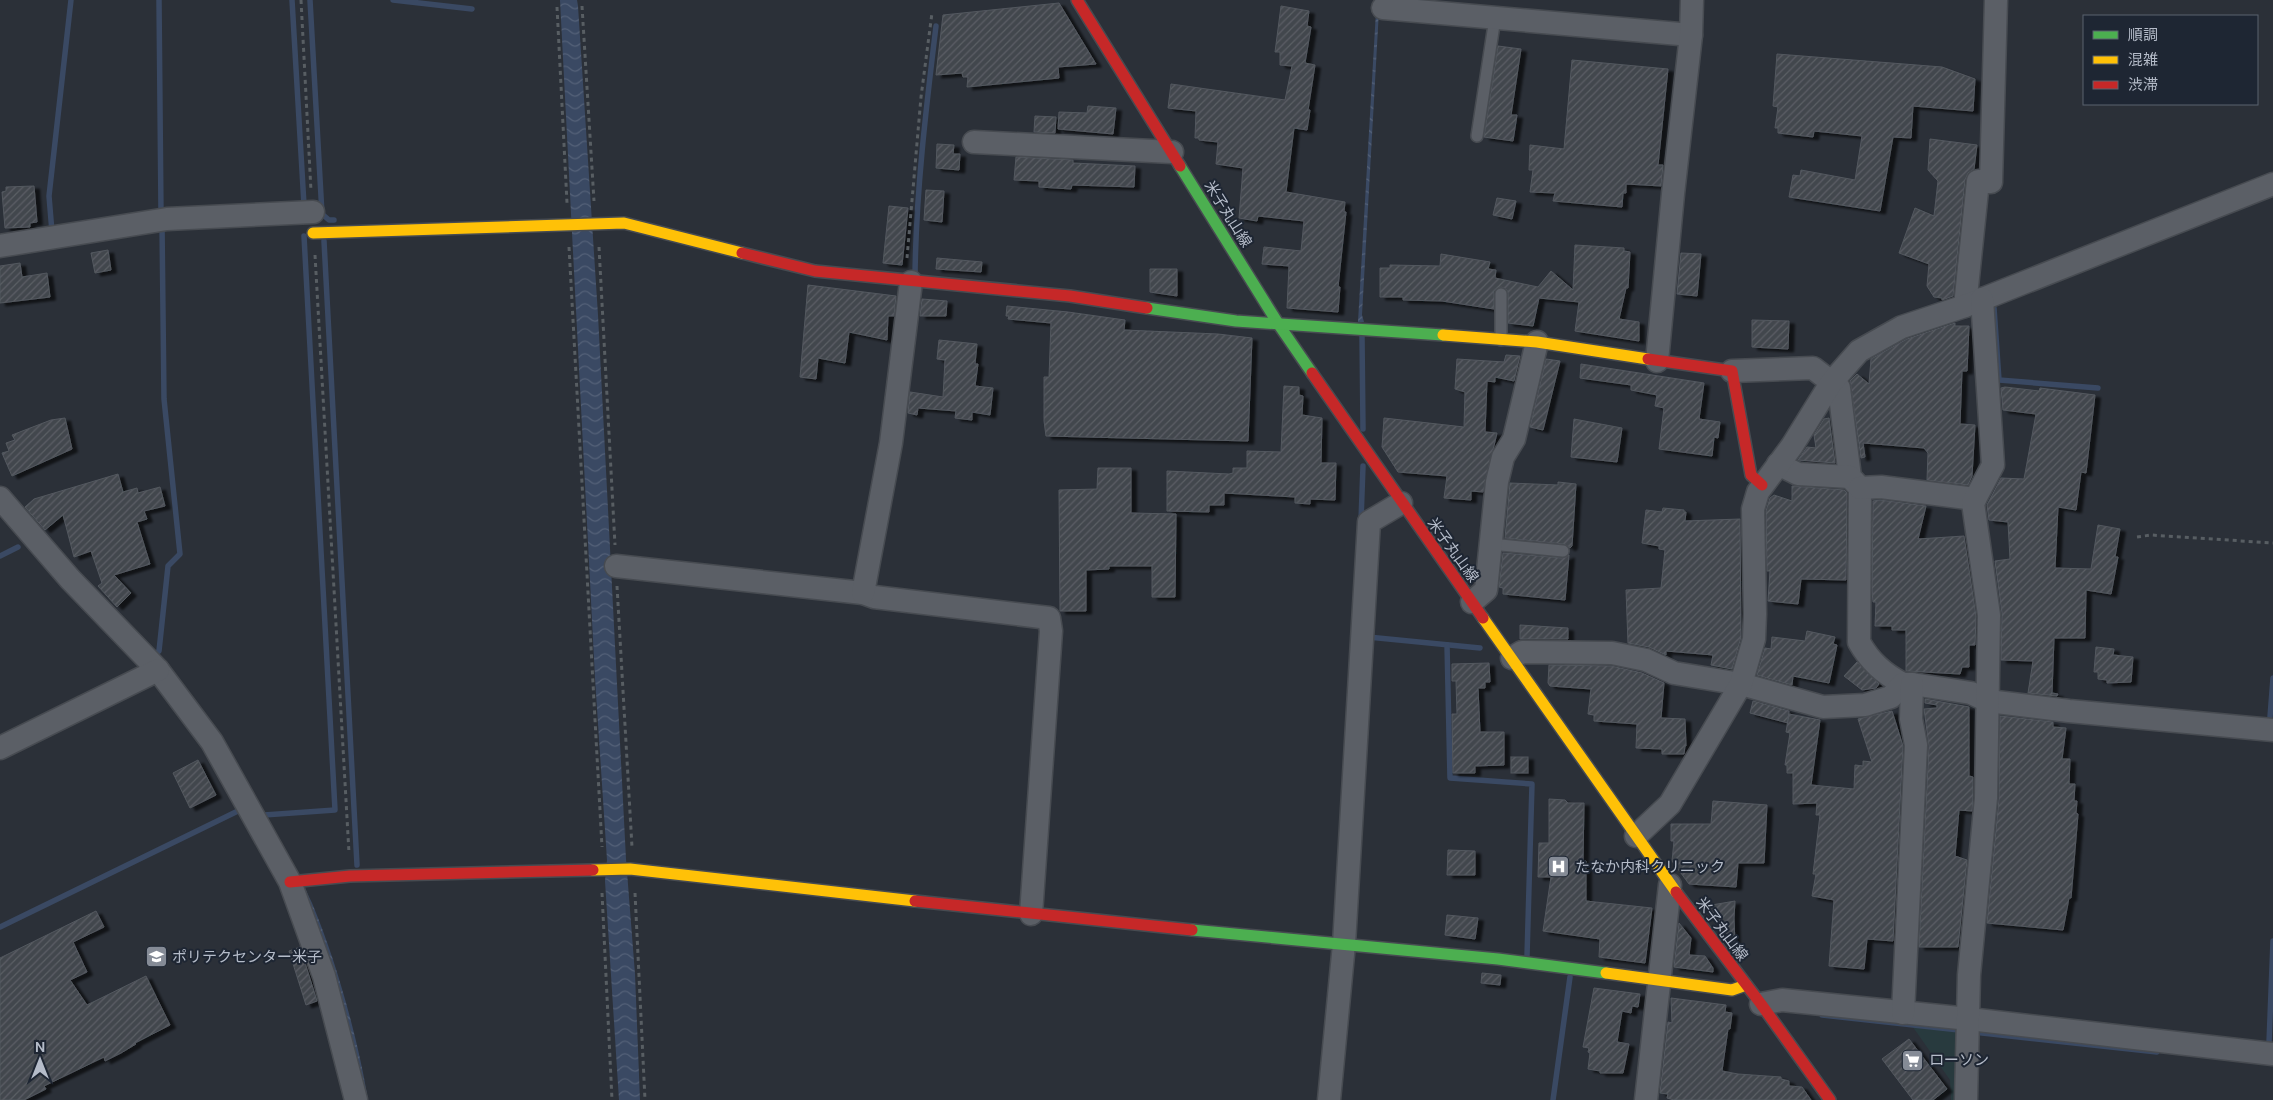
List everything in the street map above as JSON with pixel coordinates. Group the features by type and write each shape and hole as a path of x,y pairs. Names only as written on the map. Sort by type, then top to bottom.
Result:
{"street":[{"name":"米子丸山線","path":"1077,0 1279,325 1401,503 1512,658 1670,885 1761,1004 1830,1100"},
{"path":"1657,361 1691,35 1692,0"},
{"path":"1966,1100 1969,975 1986,798 1988,701 1989,615 1973,503 1993,465 1974,302 1978,181 1991,182 1996,0"},
{"path":"1383,8 1691,35"},
{"path":"974,142 1172,152"},
{"path":"1636,836 1670,804 1741,684 1754,639 1753,509 1762,485 1831,384 1859,351 1902,327 1974,302 2273,184"},
{"path":"0,246 167,219 568,226 624,223 815,271 908,282 1070,296 1236,321 1537,342 1732,371 1813,368 1831,384 1839,388 1855,483 1859,642 1867,656 1886,675 1908,684 1971,693 1988,701 2069,711 2273,730"},
{"path":"863,593 891,443 908,282"},
{"path":"1472,602 1486,590 1497,482 1503,457 1514,439 1537,342"},
{"path":"1732,371 1751,475 1762,485"},
{"path":"1778,464 1798,474 1975,499"},
{"path":"0,498 70,579 158,670 212,742 297,881 356,1100"},
{"path":"1329,1100 1344,944 1369,522 1401,503"},
{"path":"616,566 863,593 874,597 1049,618 1051,631 1030,914"},
{"path":"1512,658 1522,652 1612,653 1646,660 1674,673 1741,684 1823,707 1865,705 1891,697 1908,684"},
{"path":"0,748 158,670"},
{"path":"1903,1013 1916,745 1911,719 1908,684"},
{"path":"297,881 350,876 630,869 1030,914 1498,959 1732,990 1746,985"},
{"path":"1646,1100 1670,885"},
{"path":"1761,1004 1782,1000 1969,1019 2273,1054"}],"lane":[{"path":"1478,136 1495,18"},
{"path":"1501,294 1501,340"},
{"path":"1491,544 1563,551"}],"path":[{"path":"301,0 350,876"},
{"path":"557,7 602,848 612,1100"},
{"path":"908,282 921,97 932,13"},
{"path":"2137,537 2151,535 2273,543"}],"shaded area":[{"path":"1908,1020 1965,1025 1962,1100 1951,1100 1950,1080"}],"water":[{"path":"560,0 577,0 578,6 598,315 626,859 635,974 640,1100 619,1100 605,881 607,860 595,678"},
{"path":"1379,10 1362,315 1364,322 1358,322 1376,11"},
{"path":"250,786 298,873 321,925 345,1000 368,1100 362,1100 247,789"}],"building":[{"path":"1059,3 1096,64 1058,67 1059,78 967,87 968,77 963,77 962,73 936,75 943,15"},
{"path":"1281,6 1309,11 1307,26 1311,27 1305,63 1315,65 1307,130 1294,128 1286,192 1345,202 1344,212 1346,212 1338,287 1340,287 1338,312 1287,308 1289,266 1262,264 1264,247 1301,251 1304,221 1258,216 1257,221 1239,218 1243,168 1216,164 1218,142 1195,138 1196,111 1168,108 1171,84 1285,100 1292,66 1280,65 1280,52 1275,52"},
{"path":"1498,46 1521,49 1511,115 1517,115 1513,141 1484,137"},
{"path":"1777,54 1942,67 1975,79 1973,111 1913,106 1911,138 1893,137 1880,211 1789,197 1793,175 1800,176 1801,170 1855,180 1862,136 1814,131 1813,137 1778,133 1778,128 1775,128 1778,107 1773,106"},
{"path":"1572,60 1668,69 1658,165 1663,165 1661,186 1626,184 1626,193 1623,193 1622,207 1553,201 1555,193 1530,192 1533,170 1529,170 1530,145 1564,149"},
{"path":"1088,106 1116,108 1113,134 1058,129 1059,112 1087,113"},
{"path":"1035,116 1056,117 1055,133 1034,132"},
{"path":"1930,139 1977,145 1974,169 1968,173 1965,180 1953,296 1942,300 1942,298 1934,297 1927,286 1929,264 1899,253 1915,208 1934,216 1938,181 1928,170"},
{"path":"937,144 954,145 953,154 960,154 959,170 936,168"},
{"path":"1016,157 1073,160 1073,163 1135,166 1134,187 1072,185 1071,189 1039,187 1039,181 1014,180"},
{"path":"34,186 37,222 30,223 30,227 5,228 2,192 6,191 6,187"},
{"path":"926,190 944,191 942,222 924,220"},
{"path":"1497,198 1516,201 1512,219 1493,215"},
{"path":"889,206 908,208 902,265 883,263"},
{"path":"1575,245 1624,248 1624,251 1630,252 1628,288 1626,288 1619,319 1639,322 1639,341 1575,331 1579,302 1539,298 1533,326 1508,323 1508,294 1507,290 1501,287 1494,291 1494,309 1442,301 1403,300 1403,297 1380,297 1380,268 1390,268 1390,265 1440,266 1441,254 1490,262 1488,269 1496,270 1495,278 1538,287 1551,271 1573,290"},
{"path":"108,250 111,270 95,273 91,253"},
{"path":"1681,253 1701,254 1697,296 1677,294"},
{"path":"937,258 982,262 981,272 936,269"},
{"path":"20,263 22,277 47,273 50,297 0,303 0,266"},
{"path":"1150,269 1177,269 1177,296 1150,292"},
{"path":"808,285 896,296 894,316 888,316 887,340 849,332 845,363 818,358 816,379 800,377"},
{"path":"922,299 947,301 946,316 920,316"},
{"path":"1007,306 1125,320 1124,330 1218,334 1252,338 1248,441 1046,436 1044,377 1049,377 1051,323 1008,319 1009,316 1006,316"},
{"path":"1752,320 1789,321 1788,349 1752,347"},
{"path":"1955,323 1955,326 1969,326 1967,371 1962,371 1960,424 1975,425 1972,476 1968,485 1927,480 1928,453 1924,448 1863,443 1865,457 1861,458 1850,381 1857,374 1869,384 1871,359 1907,339"},
{"path":"939,340 977,344 975,364 978,364 975,386 993,388 990,415 972,412 972,420 955,418 956,411 918,408 917,415 908,413 910,392 943,397 945,360 937,359"},
{"path":"1506,355 1520,356 1514,381 1495,377 1495,382 1487,381 1485,432 1497,433 1483,492 1471,491 1471,500 1444,498 1447,476 1398,472 1382,447 1384,418 1464,427 1465,392 1455,389 1457,359 1504,362"},
{"path":"1546,359 1560,361 1543,430 1530,427"},
{"path":"1581,364 1704,383 1699,419 1720,422 1718,438 1714,437 1712,456 1659,449 1664,408 1655,406 1657,395 1631,390 1631,385 1580,378"},
{"path":"1284,386 1299,387 1299,395 1303,396 1302,415 1322,418 1321,463 1336,463 1335,500 1310,499 1310,504 1295,503 1295,497 1224,493 1224,505 1209,505 1209,512 1167,511 1167,471 1229,474 1233,473 1233,468 1247,468 1247,451 1281,452"},
{"path":"2001,388 2039,391 2040,388 2095,395 2086,473 2081,472 2076,510 2058,507 2055,568 2091,569 2098,525 2120,529 2115,557 2118,557 2111,594 2086,590 2085,638 2054,638 2052,693 2058,694 2057,696 2028,693 2033,661 2001,660 2002,613 1995,561 2010,559 2008,522 1989,520 1987,505 2001,478 2024,479 2036,414 2003,410"},
{"path":"65,418 72,449 12,476 2,453 9,451 6,443 15,440 12,435 51,420"},
{"path":"1829,418 1835,463 1798,460 1807,447 1816,448 1814,435 1824,419"},
{"path":"1574,419 1622,428 1617,462 1571,457"},
{"path":"1098,468 1131,468 1131,513 1176,514 1175,597 1152,597 1152,566 1109,566 1109,569 1086,570 1086,611 1060,611 1059,490 1097,489"},
{"path":"118,474 123,492 137,488 138,493 160,487 165,506 144,511 147,519 137,522 150,564 114,575 131,593 117,607 98,586 102,583 91,551 74,557 63,515 45,530 25,507 34,499"},
{"path":"1558,482 1576,484 1572,546 1570,548 1564,544 1505,538 1510,483 1558,485"},
{"path":"1792,486 1844,490 1847,493 1846,580 1801,579 1798,604 1768,601 1770,571 1767,571 1766,511 1770,498 1774,495 1792,501"},
{"path":"1880,500 1926,506 1918,539 1964,536 1976,616 1975,645 1969,645 1969,667 1962,667 1960,674 1906,671 1906,630 1892,630 1892,626 1875,626 1876,602 1873,602 1872,590 1873,501"},
{"path":"1663,508 1684,510 1686,512 1685,521 1740,519 1741,637 1732,669 1711,665 1713,655 1666,651 1666,655 1649,647 1628,643 1626,590 1661,588 1665,550 1659,549 1659,546 1642,543 1646,510 1662,512"},
{"path":"1503,553 1562,558 1569,555 1565,600 1503,594 1503,588 1499,587"},
{"path":"1520,625 1568,628 1568,639 1520,639"},
{"path":"1807,631 1835,637 1833,644 1837,645 1829,683 1793,676 1792,685 1757,675 1765,648 1771,649 1772,637 1805,641"},
{"path":"2096,647 2114,649 2113,655 2133,657 2131,682 2107,683 2107,680 2098,679 2098,672 2094,672"},
{"path":"1857,662 1879,684 1876,688 1862,690 1844,676"},
{"path":"1489,663 1490,682 1485,682 1485,688 1478,688 1480,732 1504,732 1504,765 1475,766 1475,773 1453,773 1452,714 1457,714 1456,681 1452,681 1452,664"},
{"path":"1549,665 1611,666 1642,673 1664,683 1661,718 1685,719 1686,746 1684,754 1662,754 1662,749 1636,748 1637,724 1594,721 1594,715 1588,714 1591,689 1550,686 1548,683"},
{"path":"1925,699 1969,707 1969,776 1973,777 1973,797 1972,811 1959,810 1955,856 1967,860 1958,947 1919,947 1929,746 1924,709 1937,708 1937,705 1925,703"},
{"path":"1753,701 1789,711 1788,723 1750,713"},
{"path":"1892,711 1903,746 1893,941 1867,939 1864,969 1829,966 1834,900 1812,896 1816,874 1813,874 1820,815 1816,815 1817,803 1793,804 1793,773 1787,773 1787,765 1785,765 1790,733 1786,732 1789,714 1820,720 1811,785 1854,789 1855,765 1863,766 1863,761 1872,762 1858,719"},
{"path":"2000,716 2053,722 2053,727 2066,728 2062,759 2070,759 2069,784 2075,784 2074,801 2077,801 2076,813 2078,814 2071,898 2069,898 2063,930 1987,923 1999,799"},
{"path":"1511,757 1528,757 1528,773 1511,773"},
{"path":"198,760 216,795 190,808 173,773"},
{"path":"1549,799 1565,800 1568,803 1584,803 1583,862 1586,861 1586,901 1652,908 1645,963 1599,957 1600,939 1543,931 1551,877 1538,877 1539,843 1549,843"},
{"path":"1713,801 1767,805 1764,863 1738,863 1736,887 1689,884 1672,861 1674,841 1671,841 1671,824 1711,824"},
{"path":"1448,850 1475,851 1475,875 1447,875"},
{"path":"1735,901 1734,918 1735,944 1706,906"},
{"path":"96,911 104,927 73,942 87,972 70,980 87,1005 146,976 170,1025 105,1061 104,1057 44,1086 46,1089 24,1100 0,1100 0,958"},
{"path":"1447,915 1478,918 1475,939 1445,935"},
{"path":"1679,923 1691,938 1689,955 1705,956 1713,968 1713,972 1674,967"},
{"path":"300,947 317,1001 306,1005 289,951"},
{"path":"1482,973 1501,975 1500,985 1481,983"},
{"path":"1594,988 1640,994 1638,1007 1632,1006 1631,1013 1622,1011 1617,1042 1629,1044 1623,1073 1600,1073 1600,1071 1588,1069 1589,1048 1583,1047"},
{"path":"1671,998 1726,1005 1725,1012 1732,1013 1722,1071 1781,1077 1781,1079 1789,1081 1789,1086 1802,1087 1811,1100 1674,1100 1667,1098 1668,1094 1660,1093 1668,1022 1672,1023"},
{"path":"1909,1039 1947,1089 1933,1100 1913,1100 1882,1059"}],"waterway":[{"path":"52,232 49,196 71,0"},
{"path":"159,0 161,212"},
{"path":"292,0 304,205"},
{"path":"310,0 322,214 329,220 334,220"},
{"path":"393,0 472,9"},
{"path":"915,276 919,182 936,26"},
{"path":"155,654 159,651 168,566 180,554 164,399 162,225"},
{"path":"264,815 335,810 304,236"},
{"path":"324,241 357,865"},
{"path":"1994,308 1999,380 2098,388"},
{"path":"1362,336 1363,429"},
{"path":"1361,521 1363,466"},
{"path":"0,556 18,547"},
{"path":"1368,637 1480,648"},
{"path":"1447,645 1450,778 1532,784 1527,956"},
{"path":"2270,717 2273,678"},
{"path":"0,927 242,809"},
{"path":"2269,1043 2273,941"},
{"path":"1553,1100 1570,977"},
{"path":"1822,1015 1959,1030"},
{"path":"1973,1032 2157,1052"}],"traffic: fast":[{"path":"1180,166 1279,325 1312,373"},
{"path":"1147,308 1236,321 1443,335"},
{"path":"1192,930 1498,959 1606,973"}],"traffic: slow":[{"path":"313,233 624,223 742,253"},
{"path":"1443,335 1537,342 1648,359"},
{"path":"1483,618 1676,892"},
{"path":"593,870 630,869 915,901"},
{"path":"1606,973 1732,990 1746,985"}],"traffic: jam":[{"path":"1077,0 1180,166"},
{"path":"742,253 815,271 1070,296 1147,308"},
{"path":"1648,359 1732,371 1751,475 1762,485"},
{"path":"1312,373 1483,618"},
{"path":"290,882 350,876 593,870"},
{"path":"1676,892 1761,1004 1830,1100"},
{"path":"915,901 1192,930"}],"place":[{"name":"たなか内科クリニック","path":"1559,867"},
{"name":"ポリテクセンター米子","path":"156,957"},
{"name":"ローソン","path":"1913,1060"}]}
